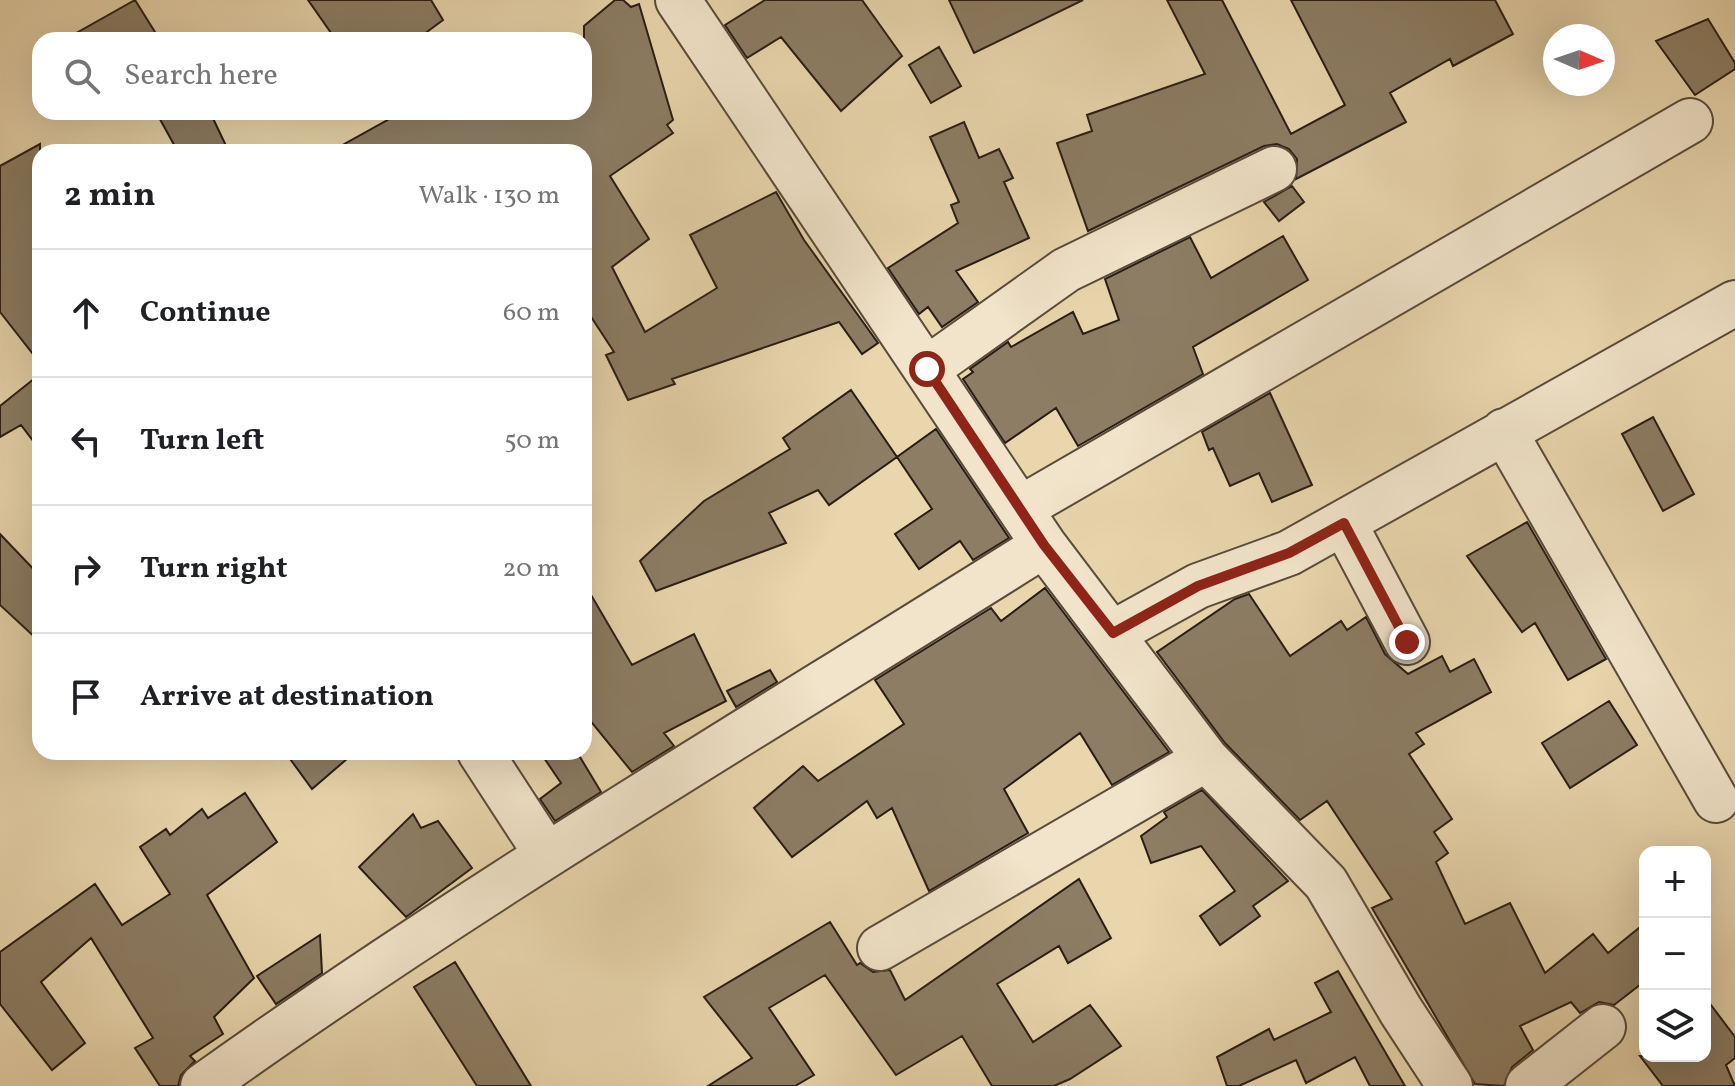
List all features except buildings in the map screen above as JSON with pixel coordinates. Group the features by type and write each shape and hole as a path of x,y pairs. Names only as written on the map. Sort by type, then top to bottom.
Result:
{"street":[{"path":"678,0 1044,545 1206,759 1326,883 1450,1086"},
{"path":"1021,508 1690,121"},
{"path":"927,369 1066,270 1274,169"},
{"path":"1113,633 1198,586 1289,553 1735,303"},
{"path":"1504,431 1716,800"},
{"path":"1344,523 1407,642"},
{"path":"203,1086 317,1004 547,855 1044,545"},
{"path":"880,948 1206,759"},
{"path":"485,760 547,855"},
{"path":"1528,1086 1603,1027"}],"route":[{"path":"927,369 1044,545 1113,633 1198,586 1289,553 1344,523 1407,642"}]}
